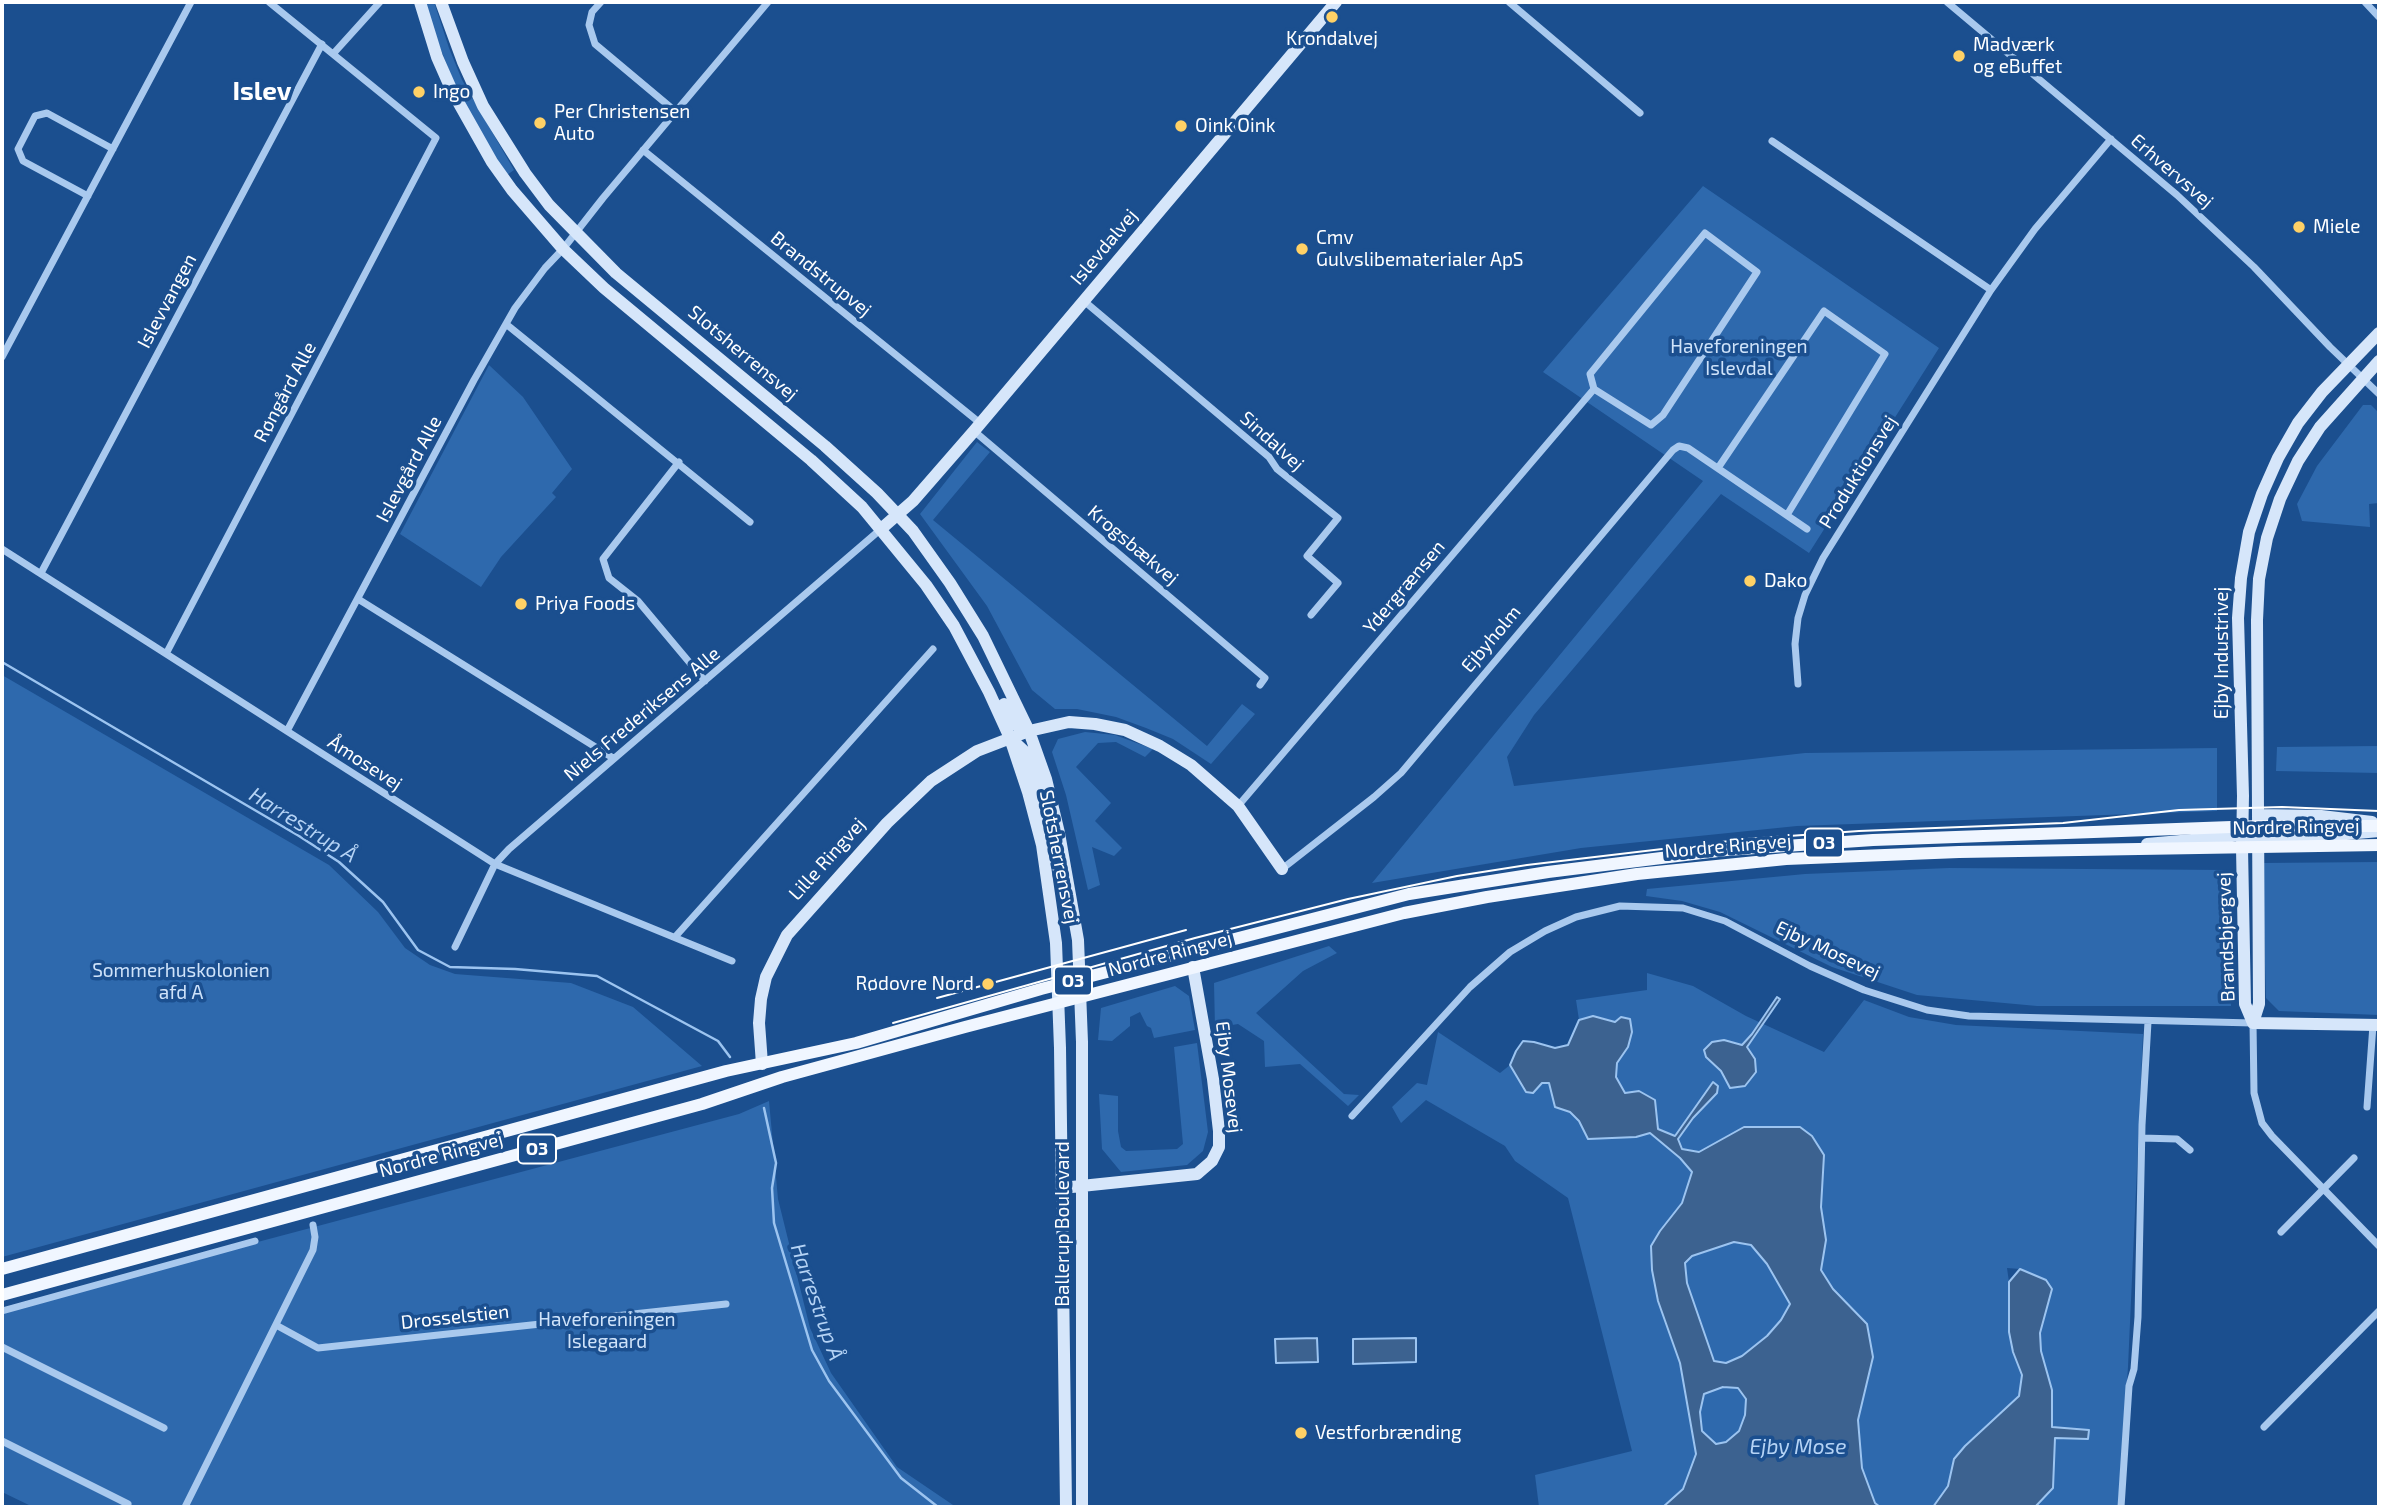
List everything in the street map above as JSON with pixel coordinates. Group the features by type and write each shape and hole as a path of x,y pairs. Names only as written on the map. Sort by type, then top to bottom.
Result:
{"main road":[{"name":"Nordre Ringvej","path":"2,1295 702,1104 825,1064 1404,913 1637,874 1786,859 2100,850 2242,837 2259,831 2379,826"},
{"name":"Nordre Ringvej","path":"2,1269 677,1084 856,1043 1041,989 1409,894 1548,872 1739,849 1873,840 2242,837 2259,831 2379,845"}],"street":[{"path":"2,357 191,2"},
{"path":"269,2 334,54 380,2"},
{"name":"Slotsherrensvej","path":"420,2 438,57 473,131 512,190 563,249 604,288 811,460 862,507 926,585 950,620 972,658 1010,738 1028,792 1042,845 1056,943"},
{"name":"Slotsherrensvej","path":"441,2 483,106 525,173 550,205 616,272 825,446 913,531 950,583 983,636 1029,731 1046,779 1059,833 1078,940"},
{"path":"601,2 592,12 589,25 595,44 675,111"},
{"name":"Islevgård Alle","path":"287,731 506,324 545,268 768,2"},
{"name":"Islevdalvej","path":"881,529 914,501 1336,2"},
{"path":"1509,2 1640,113"},
{"name":"Erhvervsvej","path":"1947,2 2111,139 2226,240 2363,377"},
{"path":"2365,2 2379,17"},
{"name":"Islevvangen","path":"41,573 322,44"},
{"name":"Røngård Alle","path":"166,654 436,138 334,54"},
{"path":"88,196 23,161 18,149 35,116 47,113 113,149"},
{"name":"Produktionsvej","path":"1798,684 1795,644 1798,618 1812,577 1991,290 2035,229 2111,139"},
{"path":"1772,141 1991,290"},
{"name":"Brandstrupvej","path":"643,150 977,427"},
{"name":"Ydergrænsen","path":"1705,233 1758,272 1663,415 1651,425 1594,388 1590,374 1705,233"},
{"name":"Sindalvej","path":"1084,301 1269,457 1277,469 1338,518 1307,556 1338,583 1311,615"},
{"path":"1718,467 1824,311 1885,354 1787,514"},
{"path":"506,324 750,522"},
{"name":"Ejby Industrivej","path":"2242,837 2238,618 2249,532 2262,494 2298,423 2322,392 2379,333"},
{"name":"Ejby Industrivej","path":"2259,831 2257,620 2259,579 2267,538 2280,499 2298,461 2320,427 2379,360"},
{"path":"2363,377 2379,394"},
{"name":"Ydergrænsen","path":"1238,806 1594,388"},
{"name":"Krogsbækvej","path":"977,427 1265,678 1261,685"},
{"name":"Ejbyholm","path":"1282,869 1401,773 1679,446 1688,448 1718,467 1807,529"},
{"path":"679,462 603,559 609,578 638,601 705,681"},
{"name":"Niels Frederiksens Alle","path":"455,947 495,864 509,849 881,529"},
{"name":"Åmosevej","path":"2,549 495,864 732,961"},
{"path":"358,599 613,758"},
{"name":"Slotsherrensvej","path":"950,620 960,627 969,639 1009,718 1029,731"},
{"path":"675,937 933,649"},
{"path":"1010,738 1069,722 1095,723 1125,730 1160,746 1191,765 1238,806 1282,869"},
{"name":"Slotsherrensvej","path":"1010,738 1026,753 1060,879 1074,915"},
{"name":"Lille Ringvej","path":"762,1064 759,1023 761,999 775,955 787,935 909,799 953,765 977,751 1010,738"},
{"name":"Brandsbjergvej","path":"2259,831 2259,1004 2253,1023 2254,1093 2262,1124 2379,1246"},
{"name":"Brandsbjergvej","path":"2242,837 2245,1004 2253,1023"},
{"name":"Ejby Mosevej","path":"1352,1116 1470,987 1510,952 1545,931 1576,917 1620,906 1683,908 1725,921 1810,966 1857,986 1927,1010 1969,1016 2148,1022 2376,1025 2367,1107"},
{"name":"Ballerup Boulevard","path":"1078,940 1082,1042 1082,1507"},
{"name":"Ballerup Boulevard","path":"1056,943 1060,1048 1066,1507"},
{"name":"Ejby Mosevej","path":"1062,1188 1196,1174 1212,1161 1219,1147 1219,1131 1213,1079 1193,967"},
{"path":"2121,1507 2129,1386 2134,1369 2138,1317 2148,1022"},
{"path":"2142,1138 2177,1139 2190,1150"},
{"path":"2281,1232 2354,1158"},
{"path":"185,1507 313,1250 313,1225"},
{"path":"2,1311 255,1241"},
{"name":"Drosselstien","path":"276,1325 318,1348 726,1304"},
{"path":"2264,1427 2379,1311"},
{"path":"2,1347 164,1428"},
{"path":"2,1441 128,1504"}],"green space":[{"path":"425,2 434,2 462,80 514,170 507,175 456,87"},
{"name":"Haveforeningen Islevdal","path":"1703,186 1939,348 1809,553 1721,494 1534,715 1507,757 1514,786 1805,753 2217,748 2217,811 1797,826 1581,848 1372,883 1703,481 1543,372"},
{"path":"489,365 523,397 572,469 552,493 556,497 501,557 481,587 400,534"},
{"path":"2363,405 2371,405 2379,413 2379,503 2369,504 2370,527 2302,521 2297,504 2317,466"},
{"path":"977,442 990,452 933,520 1207,746 1242,704 1255,714 1211,764 1173,739 1116,717 1077,709 1055,709 1032,690 987,606 920,514"},
{"name":"Sommerhuskolonien afd A","path":"2,675 329,865 378,912 405,948 430,965 455,974 571,983 633,1007 702,1066 2,1257"},
{"path":"1085,732 1115,735 1153,749 1145,757 1116,742 1098,743 1076,767 1111,803 1095,821 1122,848 1114,856 1092,847 1100,885 1088,890 1066,795 1052,752 1058,739"},
{"path":"2379,746 2379,773 2276,771 2277,747"},
{"path":"2379,862 2379,1015 2279,1011 2266,998 2262,863"},
{"path":"1949,868 2226,870 2231,1006 2037,1006 1917,995 1832,967 1720,912 1682,901 1646,896 1647,889 1805,874"},
{"path":"1329,946 1337,953 1303,971 1256,1013 1344,1094 1359,1095 1348,1106 1300,1064 1265,1067 1264,1041 1238,1024 1215,1028 1214,983"},
{"path":"1647,973 1693,986 1746,1016 1824,1052 1864,1000 1909,1017 1956,1025 2143,1034 2128,1367 2118,1507 2035,1507 2053,1488 2055,1437 2087,1439 2089,1430 2052,1427 2052,1390 2041,1351 2040,1333 2052,1289 2020,1269 2007,1268 2009,1332 2022,1375 2019,1397 1954,1459 1948,1486 1933,1507 1880,1507 1875,1503 1862,1468 1858,1420 1873,1357 1867,1324 1833,1289 1821,1270 1826,1240 1821,1207 1824,1155 1812,1136 1800,1127 1744,1127 1699,1152 1682,1149 1674,1136 1658,1129 1625,1093 1616,1077 1617,1063 1628,1047 1615,1022 1593,1016 1579,1020 1576,1000 1647,990"},
{"path":"1175,986 1189,996 1195,1030 1154,1038 1140,1012 1130,1017 1130,1026 1112,1041 1098,1040 1101,1008"},
{"path":"1438,1032 1500,1073 1510,1065 1526,1092 1533,1092 1542,1083 1549,1083 1555,1106 1570,1112 1579,1121 1588,1139 1636,1137 1650,1133 1692,1172 1682,1203 1660,1231 1658,1301 1680,1363 1696,1454 1683,1489 1663,1507 1539,1507 1535,1475 1632,1451 1568,1198 1515,1161 1505,1146 1426,1100 1401,1123 1392,1107 1417,1083 1427,1085"},
{"path":"1197,1043 1208,1132 1203,1151 1187,1165 1121,1172 1102,1149 1099,1094 1118,1096 1118,1131 1121,1147 1126,1151 1177,1149 1183,1144 1174,1047"},
{"name":"Haveforeningen Islegaard","path":"769,1101 778,1199 810,1328 831,1373 897,1467 956,1507 33,1507 2,1492 2,1310 739,1114"},
{"path":"1734,1242 1751,1245 1767,1264 1790,1304 1767,1336 1742,1356 1726,1363 1714,1362 1687,1283 1685,1263 1692,1256"},
{"path":"1723,1387 1737,1388 1746,1399 1745,1415 1739,1431 1726,1442 1716,1444 1702,1431 1700,1412 1704,1394"}],"water":[{"path":"1777,997 1780,999 1747,1047 1755,1059 1756,1072 1745,1086 1730,1088 1721,1071 1706,1057 1704,1050 1712,1042 1724,1040 1742,1045"},
{"name":"Ejby Mose","path":"1593,1016 1615,1022 1621,1017 1630,1019 1632,1032 1628,1047 1617,1063 1616,1077 1625,1093 1639,1091 1655,1100 1658,1129 1675,1136 1713,1082 1718,1086 1717,1093 1693,1118 1678,1139 1682,1149 1699,1152 1744,1127 1800,1127 1812,1136 1824,1155 1821,1207 1826,1240 1821,1270 1833,1289 1867,1324 1873,1357 1858,1420 1862,1468 1875,1503 1880,1507 1663,1507 1683,1489 1696,1454 1680,1363 1658,1301 1651,1246 1682,1203 1692,1172 1650,1133 1636,1137 1588,1139 1579,1121 1570,1112 1555,1107 1549,1083 1542,1083 1533,1093 1526,1092 1510,1065 1523,1041 1555,1048 1568,1045 1579,1020","holes":["1734,1242 1751,1245 1767,1264 1790,1304 1767,1336 1742,1356 1726,1363 1714,1361 1687,1283 1685,1263 1692,1256","1723,1387 1738,1388 1746,1399 1745,1415 1739,1431 1726,1442 1716,1444 1702,1431 1700,1412 1704,1394"]},
{"path":"2020,1269 2046,1280 2052,1289 2040,1333 2041,1351 2052,1390 2052,1427 2089,1430 2088,1439 2055,1438 2053,1488 2035,1507 1933,1507 1948,1486 1954,1459 2019,1396 2022,1375 2009,1332 2009,1282"},
{"path":"1317,1338 1318,1362 1276,1363 1275,1339"},
{"path":"1416,1338 1416,1362 1353,1364 1353,1339"}],"waterway":[{"name":"Harrestrup Å","path":"2,662 339,862 383,902 418,950 450,967 597,976 718,1041 730,1057"},
{"name":"Harrestrup Å","path":"764,1108 776,1163 772,1188 774,1223 812,1350 829,1381 901,1478 938,1507"}],"tram line":[{"path":"893,1023 1195,938 1348,899 1457,876 1527,865 1747,839 1859,831 2063,823 2179,810 2282,807 2379,811"},
{"path":"937,998 1186,930"}],"place":[{"name":"Krondalvej","path":"1332,17"},
{"name":"Madværk og eBuffet","path":"1959,56"},
{"name":"Ingo","path":"419,92"},
{"name":"Per Christensen Auto","path":"540,123"},
{"name":"Oink Oink","path":"1181,126"},
{"name":"Miele","path":"2299,227"},
{"name":"Cmv Gulvslibematerialer ApS","path":"1302,249"},
{"name":"Dako","path":"1750,581"},
{"name":"Priya Foods","path":"521,604"},
{"name":"Rødovre Nord","path":"988,984"},
{"name":"Vestforbrænding","path":"1301,1433"}],"district":[{"name":"Islev","path":"262,91"}]}
